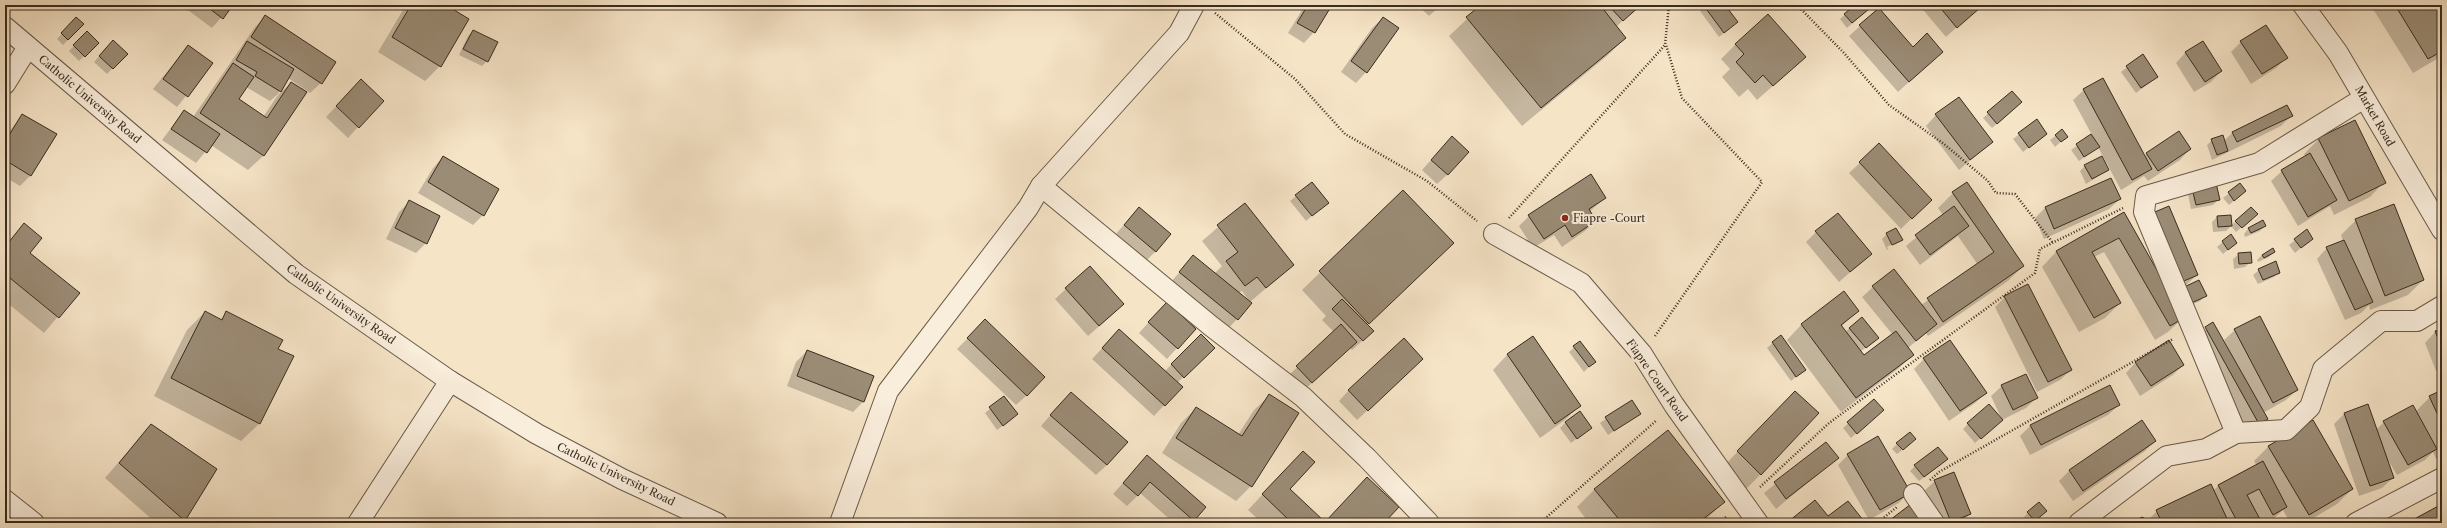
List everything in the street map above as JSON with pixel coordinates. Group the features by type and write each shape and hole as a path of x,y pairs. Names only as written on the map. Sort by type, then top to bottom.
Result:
{"street":[{"name":"Market Road","path":"2303,5 2338,53 2442,230"},
{"path":"840,523 888,391 1028,208 1041,186 1202,7"},
{"name":"Catholic University Road","path":"5,27 296,274 450,381 537,434 622,479 717,523"},
{"path":"5,84 28,47"},
{"path":"2236,433 2144,212 2146,196 2259,163 2364,98"},
{"path":"1041,186 1211,326 1303,397 1367,458 1429,523"},
{"name":"Fiapre Court Road","path":"1494,234 1581,283 1642,354 1674,405 1758,523"},
{"path":"2079,523 2167,456 2206,449 2236,433 2286,430 2310,407 2323,369 2381,321 2417,321 2442,306"},
{"path":"358,523 450,381"},
{"path":"2356,523 2387,516 2442,478"},
{"path":"1914,494 1934,523"},
{"path":"5,500 34,523"}],"path":[{"path":"1642,354 1762,182 1682,98 1666,45 1669,5"},
{"path":"1797,5 1844,53 1889,105 1944,144 1988,181 1996,193 2016,194 2053,243"},
{"path":"1202,7 1295,79 1345,134 1427,181 1494,234 1666,45"},
{"path":"1744,503 1829,423 2034,273 2040,249 2146,196"},
{"path":"1877,523 1939,472 2193,328"},
{"path":"1540,523 1674,405"}],"building":[{"path":"205,5 233,5 223,19"},
{"path":"411,5 446,5 469,19 441,67 392,37"},
{"path":"1308,5 1332,5 1315,33 1297,23"},
{"path":"1481,5 1600,5 1626,38 1541,108 1466,17"},
{"path":"1608,5 1641,5 1623,21"},
{"path":"1725,5 1738,22 1724,33 1704,6"},
{"path":"1855,5 1874,5 1852,23 1844,14"},
{"path":"1938,5 1978,5 1981,7 1957,28"},
{"path":"2395,5 2439,5 2442,10 2442,51 2428,59"},
{"path":"1879,8 1913,47 1927,33 1943,52 1909,82 1859,25"},
{"path":"1768,14 1806,57 1773,86 1763,75 1755,83 1736,62 1744,54 1735,44"},
{"path":"265,15 336,62 322,84 251,37"},
{"path":"76,17 84,24 68,40 61,33"},
{"path":"1383,17 1399,28 1367,73 1351,61"},
{"path":"2266,25 2288,58 2262,74 2240,41"},
{"path":"473,30 498,42 488,62 463,49"},
{"path":"87,31 99,43 85,57 73,45"},
{"path":"113,40 128,54 113,69 99,56"},
{"path":"247,41 294,69 281,92 255,76 257,72 236,60"},
{"path":"2203,41 2222,71 2205,82 2185,52"},
{"path":"188,45 213,63 188,97 163,79"},
{"path":"2143,54 2158,77 2141,88 2126,66"},
{"path":"233,63 254,77 239,99 267,118 291,82 307,92 264,156 200,113"},
{"path":"2103,78 2152,169 2132,180 2083,89"},
{"path":"361,79 384,101 359,128 336,106"},
{"path":"2012,91 2022,102 1997,124 1987,112"},
{"path":"1959,97 1993,142 1970,160 1935,114"},
{"path":"2287,105 2293,116 2237,142 2232,132"},
{"path":"184,110 220,134 207,153 171,129"},
{"path":"22,114 57,134 31,176 5,160 5,142"},
{"path":"2037,119 2047,134 2029,148 2018,133"},
{"path":"2355,120 2386,183 2349,201 2318,138"},
{"path":"2062,129 2068,137 2061,142 2055,135"},
{"path":"2179,131 2191,149 2158,171 2146,153"},
{"path":"2091,134 2100,147 2084,157 2076,144"},
{"path":"2223,135 2228,151 2217,155 2211,139"},
{"path":"1452,136 1469,152 1448,175 1431,160"},
{"path":"1879,143 1932,200 1912,219 1859,162"},
{"path":"2310,153 2337,200 2308,217 2281,170"},
{"path":"443,156 499,189 484,216 428,182"},
{"path":"2102,156 2109,170 2092,179 2084,165"},
{"path":"1591,174 1606,198 1589,209 1596,221 1572,237 1565,225 1544,239 1528,215"},
{"path":"2111,178 2121,199 2054,229 2045,207"},
{"path":"1312,182 1329,203 1312,216 1295,195"},
{"path":"1967,182 2024,266 1943,322 1927,298 1994,252 1952,192"},
{"path":"2216,183 2220,200 2196,205 2192,188"},
{"path":"2240,183 2246,191 2234,201 2228,192"},
{"path":"1403,190 1454,243 1369,324 1319,271"},
{"path":"409,200 440,216 427,244 395,228"},
{"path":"1245,203 1294,265 1266,288 1257,277 1245,286 1226,261 1238,252 1217,225"},
{"path":"2394,204 2424,280 2385,296 2355,219"},
{"path":"1954,206 1969,226 1930,255 1915,235"},
{"path":"2169,206 2198,275 2179,283 2150,214"},
{"path":"1139,207 1171,234 1156,252 1124,225"},
{"path":"2251,207 2258,214 2242,228 2235,221"},
{"path":"2124,212 2184,318 2170,326 2119,238 2092,252 2121,303 2094,318 2056,251"},
{"path":"1838,213 1872,254 1850,272 1815,231"},
{"path":"2231,215 2232,226 2218,227 2217,216"},
{"path":"2263,220 2266,226 2251,233 2248,228"},
{"path":"24,223 42,238 30,253 80,293 59,318 5,274 5,247"},
{"path":"1896,228 1903,240 1892,245 1886,233"},
{"path":"2307,229 2313,239 2301,248 2294,239"},
{"path":"2231,234 2237,243 2228,250 2222,241"},
{"path":"2344,240 2373,302 2355,310 2326,247"},
{"path":"2273,248 2275,252 2264,258 2262,255"},
{"path":"2251,252 2252,263 2239,264 2238,253"},
{"path":"1193,255 1252,303 1238,320 1179,272"},
{"path":"2276,261 2280,273 2263,280 2258,269"},
{"path":"1090,266 1124,304 1099,326 1065,288"},
{"path":"1894,269 1937,324 1916,341 1872,286"},
{"path":"2199,280 2207,296 2189,304 2182,288"},
{"path":"2028,284 2072,370 2048,382 2004,296"},
{"path":"1844,291 1859,311 1841,325 1864,355 1896,331 1914,355 1856,398 1801,324"},
{"path":"1342,299 1374,331 1363,341 1332,309"},
{"path":"1167,302 1196,329 1178,349 1148,322"},
{"path":"205,311 222,320 226,311 283,340 278,349 294,356 260,424 171,378"},
{"path":"2260,316 2298,390 2273,403 2234,329"},
{"path":"1862,317 1879,338 1866,348 1849,328"},
{"path":"985,319 1045,377 1027,396 967,338"},
{"path":"2213,322 2268,419 2259,424 2205,327"},
{"path":"1341,324 1357,342 1312,383 1296,366"},
{"path":"1119,329 1183,387 1165,406 1102,348"},
{"path":"2442,329 2442,349 2435,331"},
{"path":"1201,334 1215,348 1184,378 1171,364"},
{"path":"1781,335 1806,370 1796,377 1772,342"},
{"path":"1533,336 1581,406 1555,424 1507,354"},
{"path":"1404,338 1423,359 1368,411 1348,390"},
{"path":"1950,340 1987,393 1960,411 1923,358"},
{"path":"2169,340 2184,365 2151,386 2135,362"},
{"path":"1580,341 1596,362 1589,367 1573,346"},
{"path":"807,350 874,376 864,402 797,376"},
{"path":"2026,374 2038,398 2013,410 2001,385"},
{"path":"2110,385 2120,405 2041,445 2030,425"},
{"path":"2442,390 2442,424 2429,396"},
{"path":"1795,391 1819,413 1761,475 1737,451"},
{"path":"1071,392 1128,442 1107,465 1050,415"},
{"path":"1269,394 1299,413 1252,487 1176,438 1196,407 1242,436"},
{"path":"1004,396 1018,414 1003,426 989,407"},
{"path":"1874,399 1884,410 1857,434 1847,422"},
{"path":"1632,400 1641,414 1614,431 1605,417"},
{"path":"1989,404 2003,420 1981,439 1967,423"},
{"path":"2368,404 2394,478 2370,486 2344,413"},
{"path":"2413,405 2437,449 2408,465 2383,421"},
{"path":"1580,411 1592,428 1577,439 1565,422"},
{"path":"2142,420 2156,441 2083,491 2069,470"},
{"path":"2313,420 2353,489 2309,515 2268,446"},
{"path":"151,424 217,469 185,521 119,463"},
{"path":"1668,430 1725,502 1698,523 1622,523 1594,489"},
{"path":"1910,432 1916,439 1903,450 1896,443"},
{"path":"1878,436 1911,493 1880,510 1847,454"},
{"path":"1826,442 1839,458 1786,499 1774,482"},
{"path":"1938,447 1948,459 1924,477 1914,465"},
{"path":"1303,451 1315,462 1290,489 1325,522 1367,477 1399,507 1384,523 1292,523 1262,494"},
{"path":"1147,455 1206,507 1194,521 1150,482 1138,496 1123,483"},
{"path":"2263,461 2287,507 2273,515 2259,489 2247,495 2262,523 2238,523 2218,485"},
{"path":"1954,472 1971,514 1951,522 1934,480"},
{"path":"2211,484 2229,523 2162,523 2156,510"},
{"path":"1815,500 1828,516 1848,501 1863,520 1860,523 1791,523 1789,521"},
{"path":"2039,502 2047,511 2035,521 2027,512"},
{"path":"1911,504 1925,523 1892,523 1890,520"},
{"path":"2442,504 2442,519 2434,523 2407,523"},
{"path":"2143,517 2145,523 2127,523"}],"place":[{"name":"Fiapre -Court","path":"1565,218"}]}
